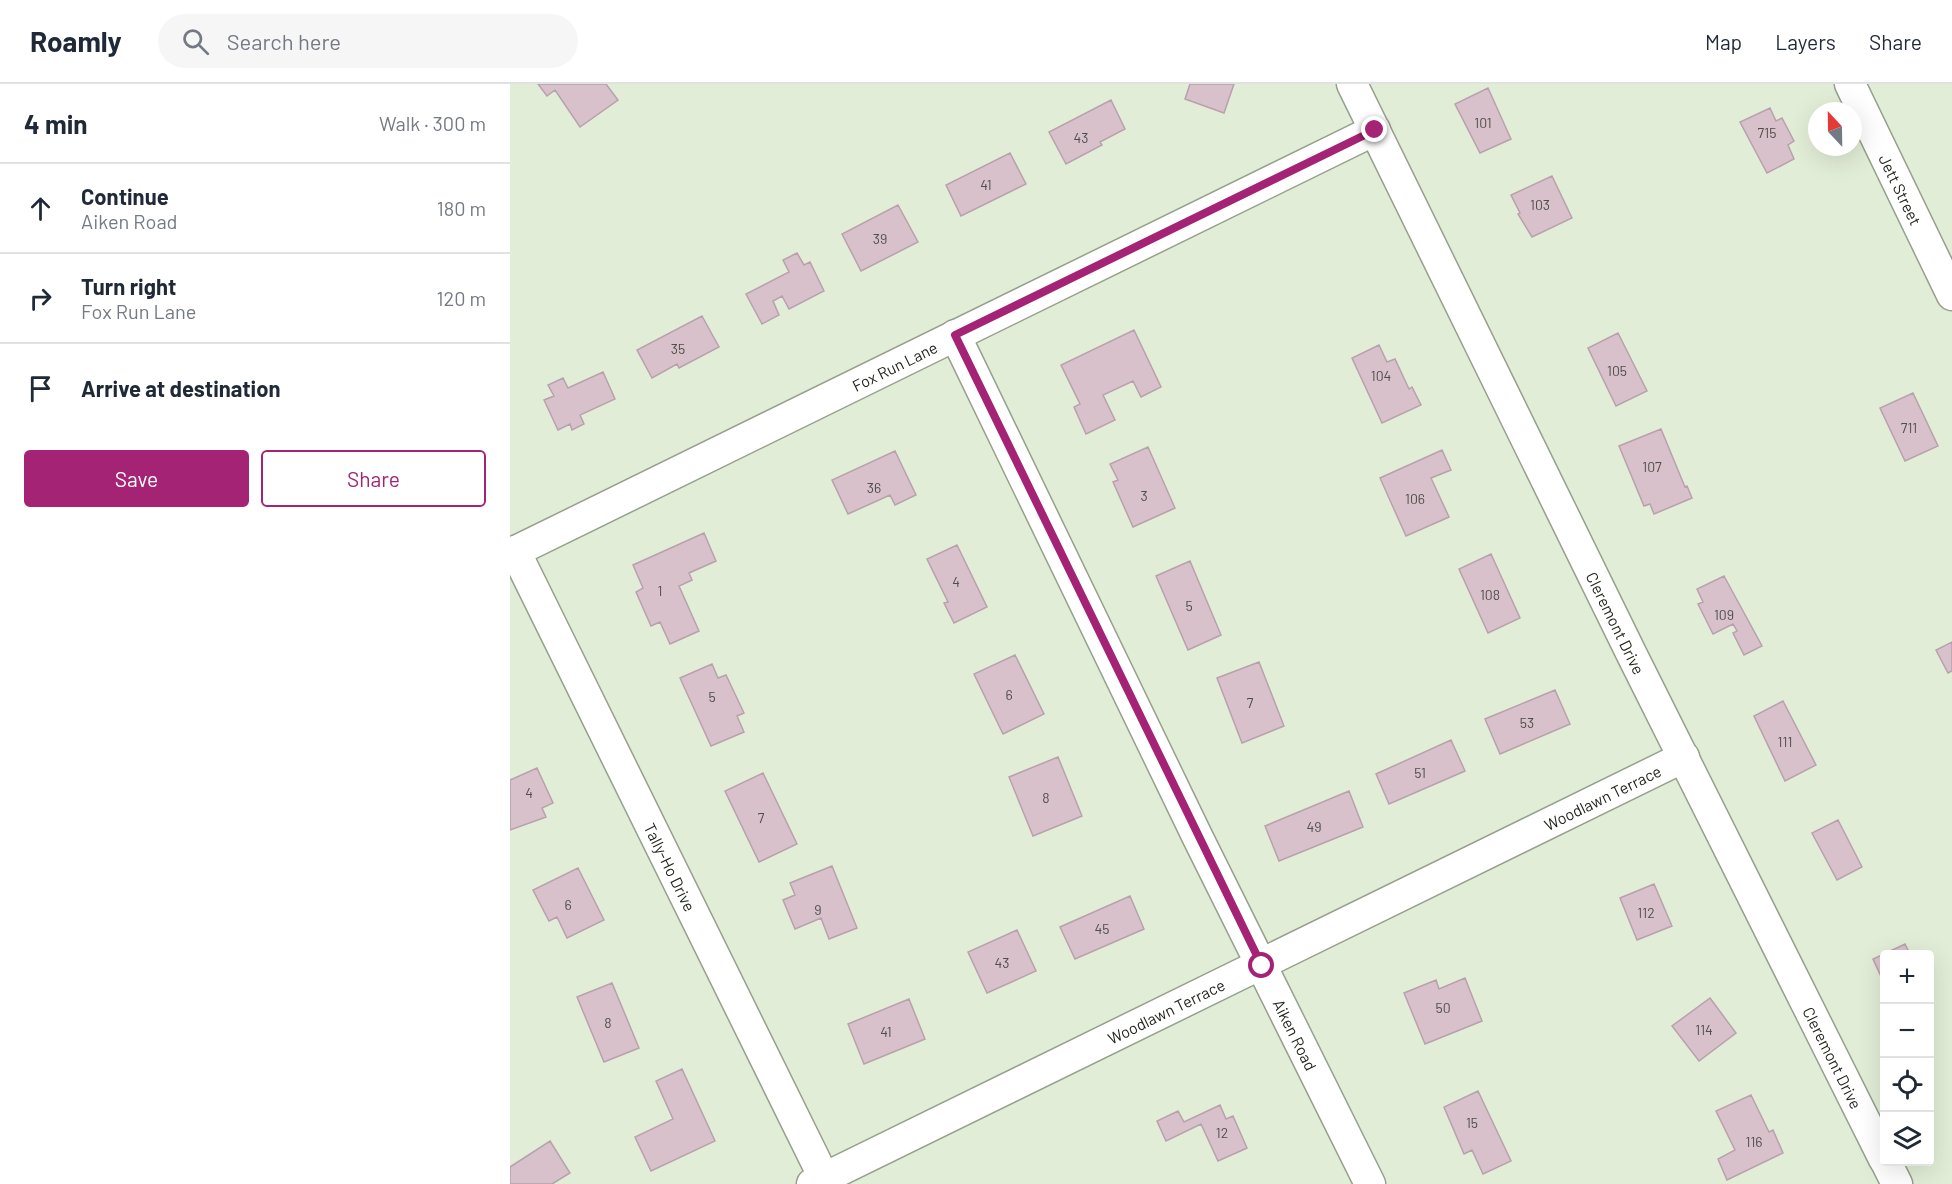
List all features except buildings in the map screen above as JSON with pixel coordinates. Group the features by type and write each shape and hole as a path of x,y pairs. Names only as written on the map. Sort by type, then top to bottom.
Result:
{"street":[{"name":"Cleremont Drive","path":"1352,84 1880,1150"},
{"name":"Jett Street","path":"1850,84 1952,295"},
{"name":"Fox Run Lane","path":"512,552 1375,130"},
{"name":"Aiken Road","path":"955,335 1370,1184"},
{"name":"Tally-Ho Drive","path":"512,552 821,1182"},
{"name":"Woodlawn Terrace","path":"821,1182 1684,757"},
{"name":"Cleremont Drive","path":"1888,1166 1897,1184"}],"route":[{"path":"1262,966 955,335 1375,130"}]}
